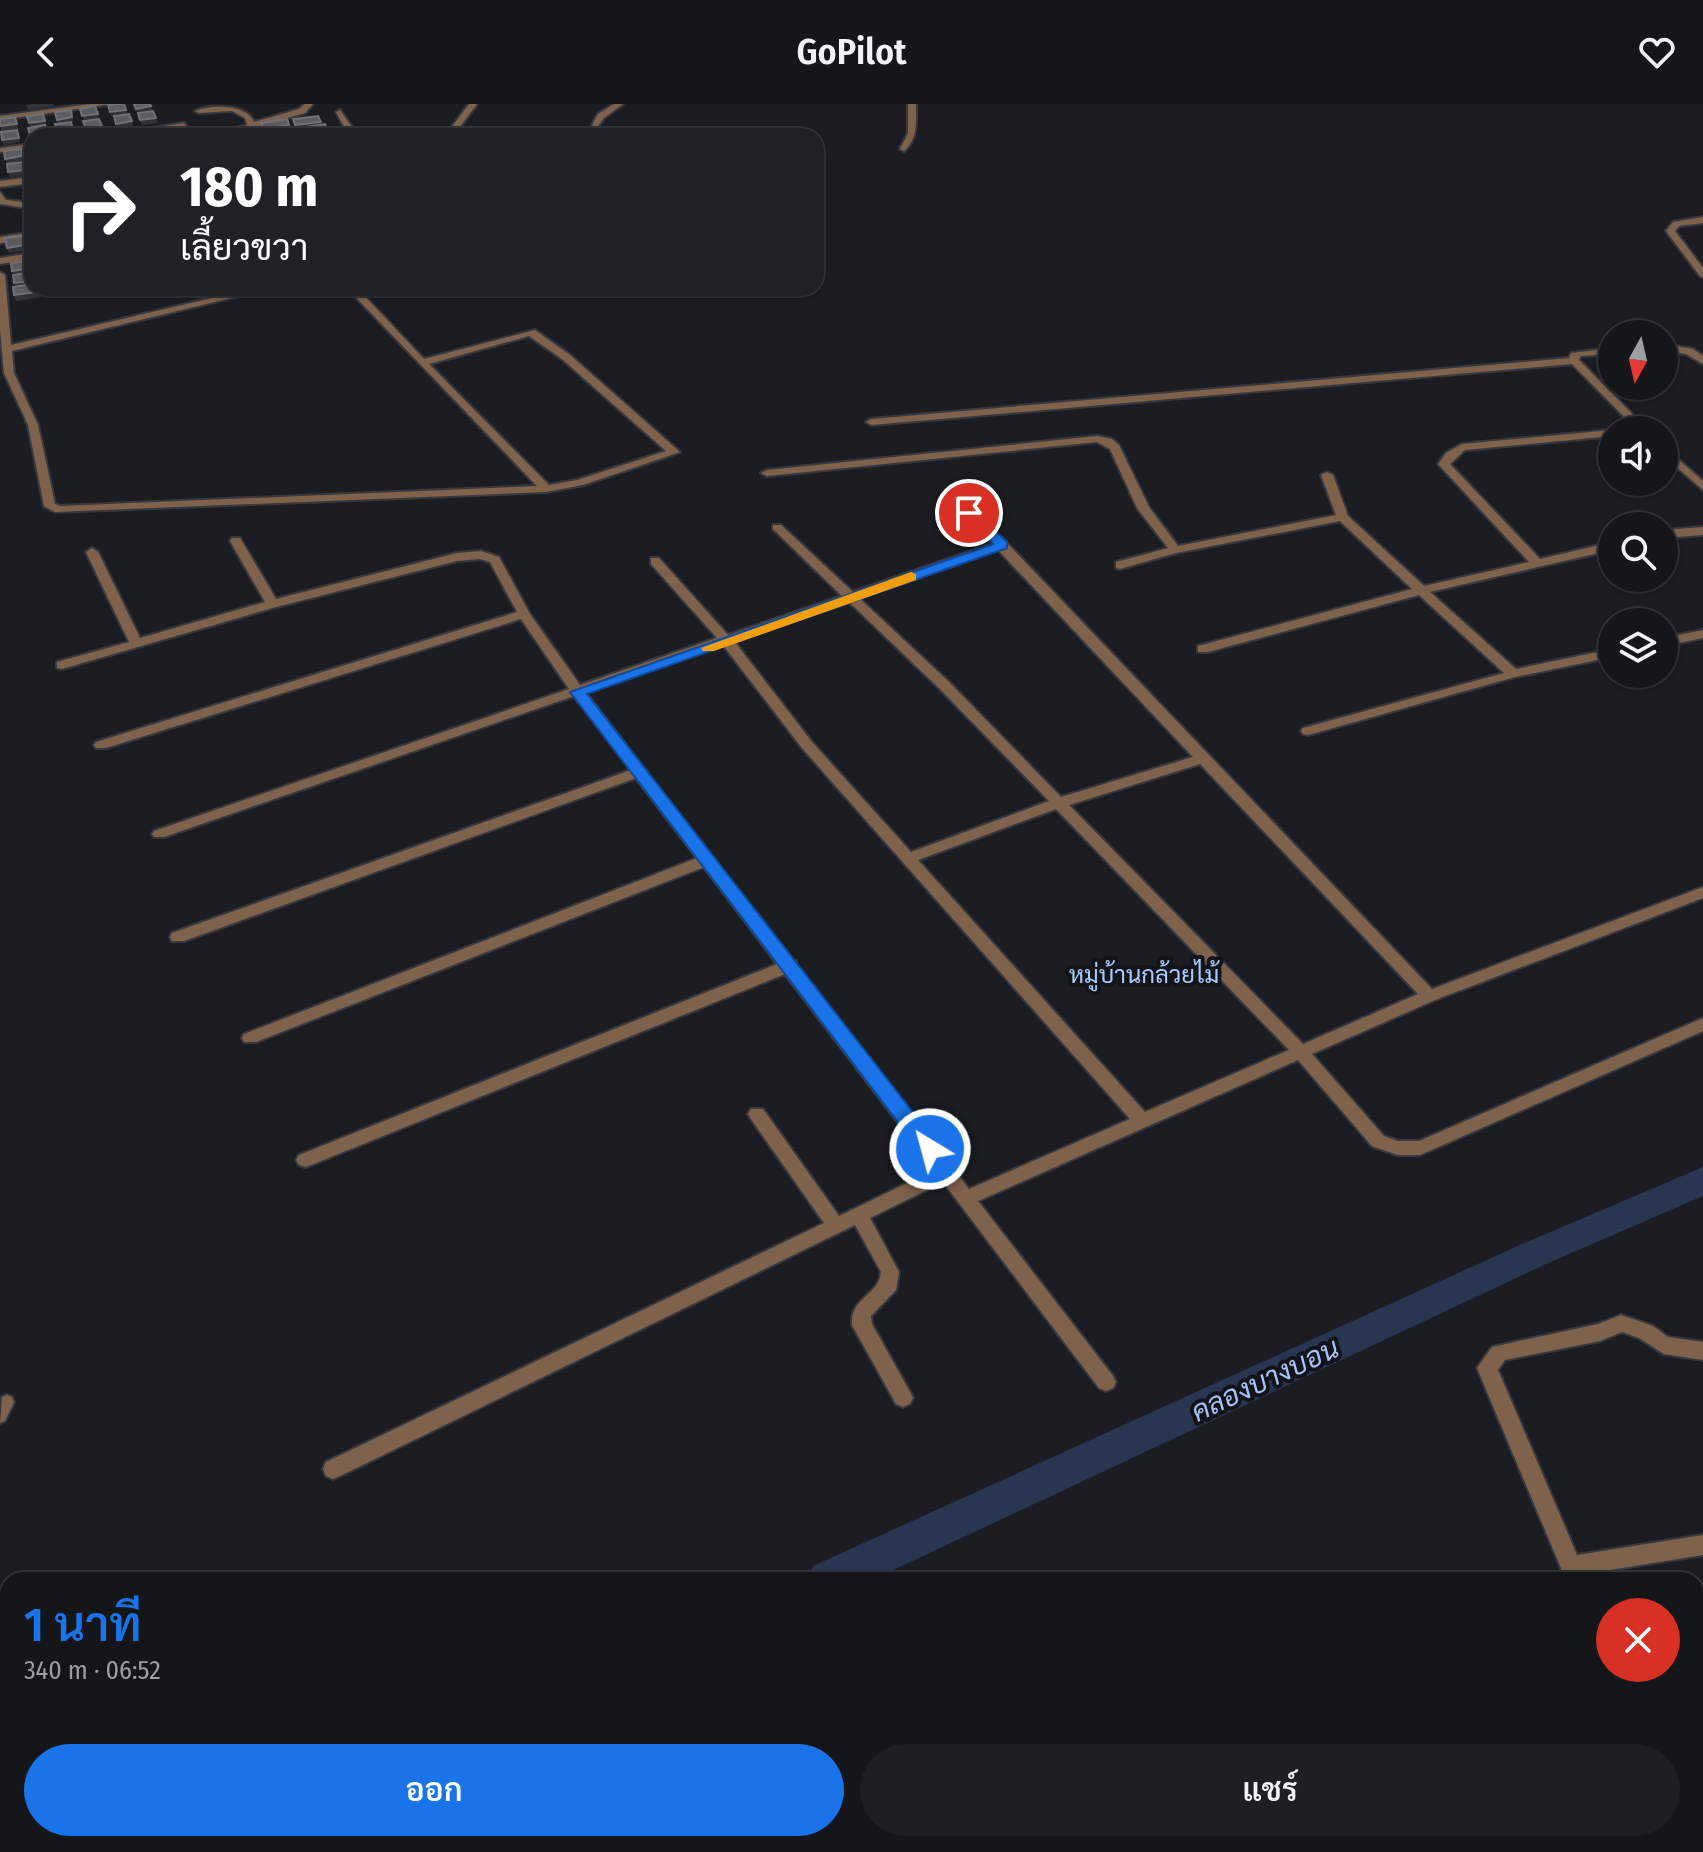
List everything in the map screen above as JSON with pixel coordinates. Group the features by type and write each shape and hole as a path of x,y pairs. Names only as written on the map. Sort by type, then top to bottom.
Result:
{"street":[{"path":"15,104 17,115"},
{"path":"0,118 108,104"},
{"path":"261,128 302,111 309,104"},
{"path":"455,128 473,104"},
{"path":"592,128 619,104"},
{"path":"904,149 912,133 912,104"},
{"path":"199,111 225,107 239,109 249,117 250,128"},
{"path":"340,112 349,128"},
{"path":"162,128 184,125"},
{"path":"0,150 24,147"},
{"path":"0,184 24,181"},
{"path":"0,195 2,202 24,205"},
{"path":"1703,220 1676,224 1670,231 1703,274"},
{"path":"0,240 24,236"},
{"path":"0,261 24,257"},
{"path":"0,275 9,373 33,425 50,506 59,510 546,489 579,483 674,452 566,357 531,332 422,363"},
{"path":"7,349 233,296"},
{"path":"359,296 546,489"},
{"path":"1678,349 1689,351 1703,361"},
{"path":"1574,361 1579,353 1598,352"},
{"path":"871,422 1574,361"},
{"path":"1574,361 1628,416"},
{"path":"1538,564 1444,464 1450,455 1462,447 1598,434"},
{"path":"767,473 1097,439 1108,441 1115,447 1143,508 1175,550"},
{"path":"1678,463 1703,487"},
{"path":"1327,475 1343,517 1513,674"},
{"path":"969,513 1429,996"},
{"path":"1120,565 1175,550 1343,517"},
{"path":"777,527 853,596 1058,803 1300,1051 1378,1141 1398,1148 1420,1148 1703,1024"},
{"path":"1678,533 1703,531"},
{"path":"236,541 272,604"},
{"path":"159,834 1002,545"},
{"path":"1203,649 1420,591 1598,549"},
{"path":"92,552 136,643"},
{"path":"62,665 272,604 457,557 481,555 495,560 524,614 578,692 790,965 1106,1382"},
{"path":"655,561 727,641 807,745 1142,1120"},
{"path":"101,745 524,614"},
{"path":"1678,639 1703,634"},
{"path":"1308,731 1513,674 1598,656"},
{"path":"908,858 1058,803 1204,758"},
{"path":"178,937 640,772"},
{"path":"250,1038 708,860"},
{"path":"966,1198 1429,996 1703,892"},
{"path":"305,1160 790,965"},
{"path":"757,1114 836,1226"},
{"path":"333,1469 947,1172"},
{"path":"859,1215 890,1272 889,1284 861,1313 862,1325 903,1398"},
{"path":"1574,1572 1487,1368 1499,1353 1600,1332 1621,1323 1646,1332 1664,1345 1703,1351"},
{"path":"1579,1572 1703,1545"}],"building":[{"path":"124,104 126,110 110,112 108,105"},
{"path":"134,104 150,104 151,106 136,109"},
{"path":"95,106 98,114 82,116 80,109"},
{"path":"71,110 72,117 57,120 55,112"},
{"path":"153,111 156,118 140,120 138,113"},
{"path":"43,114 45,121 29,123 27,116"},
{"path":"129,114 132,121 116,124 114,116"},
{"path":"318,116 321,122 295,125 293,119"},
{"path":"15,117 17,124 0,126 0,119"},
{"path":"99,119 102,126 86,128 83,121"},
{"path":"287,119 289,125 264,128 261,123"},
{"path":"71,122 73,128 56,128 55,124"},
{"path":"325,124 326,128 299,128"},
{"path":"17,130 19,138 2,140 1,132"},
{"path":"21,149 22,156 5,159 4,151"},
{"path":"24,162 24,170 8,172 7,164"},
{"path":"23,236 24,245 7,248 5,238"},
{"path":"24,261 24,269 12,271 11,263"},
{"path":"24,273 24,282 14,283 13,275"},
{"path":"24,285 24,294 14,295 13,287"}],"waterway":[{"name":"คลองบางบอน","path":"844,1572 1534,1254 1703,1181"}],"slow traffic":[{"path":"709,648 911,577"}],"district":[{"name":"หมู่บ้านกล้วยไม้","path":"1144,975"}],"route":[{"path":"930,1149 578,692 1002,545 969,513"}]}
